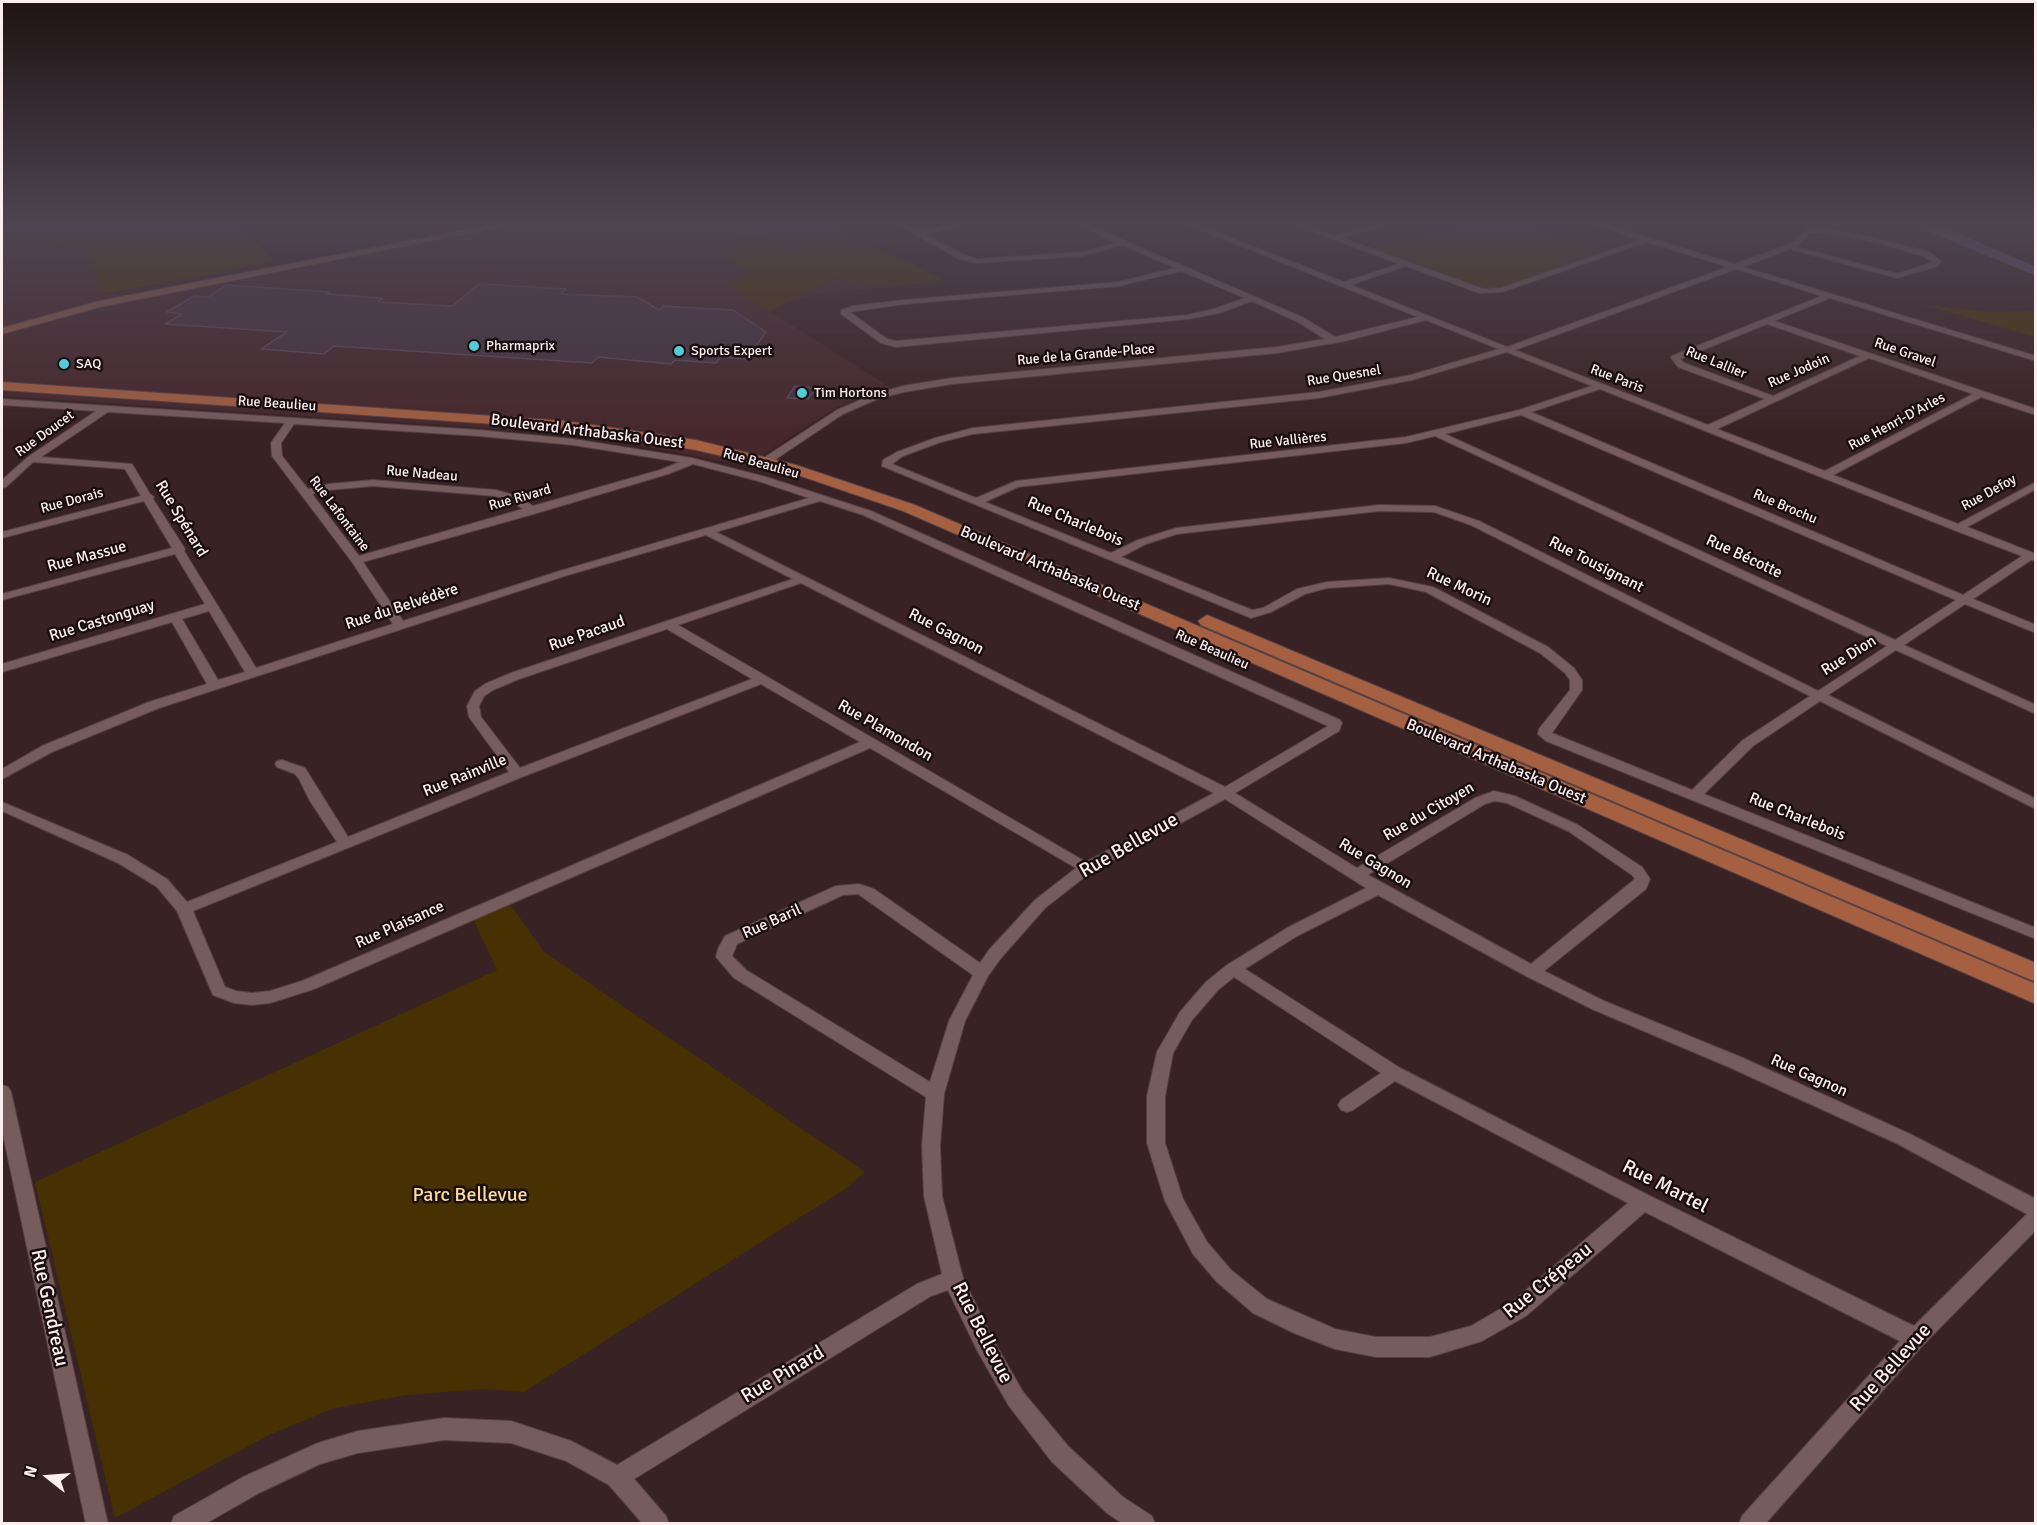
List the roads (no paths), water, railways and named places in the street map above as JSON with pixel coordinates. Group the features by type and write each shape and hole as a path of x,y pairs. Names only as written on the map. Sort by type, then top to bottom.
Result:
{"main road":[{"path":"2,324 115,295"},
{"path":"2,331 82,308 148,295"},
{"name":"Boulevard Arthabaska Ouest","path":"2,378 551,415 655,428 881,484 2036,973"},
{"name":"Boulevard Arthabaska Ouest","path":"2,386 566,425 771,457 909,508 2036,995"}],"street":[{"path":"986,295 904,302 846,310 844,315 884,341 896,344 1188,317 1216,311 1251,298"},
{"path":"1245,295 1301,320 1333,340"},
{"name":"Rue Paris","path":"1368,295 2033,557"},
{"name":"Rue Quesnel","path":"887,462 900,454 965,432 1319,395 1412,377 1506,350 1657,295"},
{"path":"1829,296 2036,359"},
{"name":"Rue Lallier","path":"1770,398 1681,365 1675,358 1829,296"},
{"name":"Rue de la Grande-Place","path":"771,457 840,412 877,396 903,389 969,379 1243,355 1333,340 1425,318"},
{"name":"Rue Gravel","path":"1766,321 2036,411"},
{"name":"Rue Jodoin","path":"1708,429 1770,398 1869,355"},
{"name":"Rue Vallières","path":"979,501 1016,484 1351,448 1438,434 1522,412 1598,387"},
{"name":"Rue Henri-D'Arles","path":"1825,475 1981,393"},
{"name":"Rue Beaulieu","path":"2,402 292,420 573,442 692,461 823,497 919,534 1335,723 1335,728 1225,793"},
{"name":"Rue Doucet","path":"2,485 31,459 107,408"},
{"name":"Rue Brochu","path":"1522,412 2036,630"},
{"name":"Rue Lafontaine","path":"292,420 279,435 275,450 356,560 400,625"},
{"name":"Rue Bécotte","path":"1438,434 2036,710"},
{"name":"Rue Spénard","path":"31,459 128,466 149,497 253,674"},
{"name":"Rue Rivard","path":"356,560 664,472 692,461"},
{"name":"Rue Charlebois","path":"887,462 892,469 979,501 1251,614"},
{"name":"Rue Nadeau","path":"305,493 329,487 373,483 496,493 513,498 533,510"},
{"name":"Rue Defoy","path":"1958,528 2036,485"},
{"name":"Rue Dorais","path":"2,535 149,497"},
{"name":"Rue du Belvédère","path":"2,775 47,749 93,728 215,686 400,625 705,530 823,497"},
{"name":"Rue Tousignant","path":"1112,557 1142,542 1176,531 1379,508 1435,509 1475,523 2036,805"},
{"name":"Rue Gagnon","path":"705,530 1225,793 1378,888 1532,972 1598,1005 1737,1063 1904,1139 2036,1209"},
{"name":"Rue Massue","path":"2,597 180,549"},
{"name":"Rue Dion","path":"1695,795 1748,743 1897,646 1964,599 2033,557"},
{"name":"Rue Pacaud","path":"517,774 475,717 473,706 479,694 515,676 800,580"},
{"name":"Rue Morin","path":"1251,614 1268,610 1301,591 1327,585 1389,581 1429,589 1544,650 1570,671 1576,680 1576,690 1545,734"},
{"name":"Rue Castonguay","path":"2,668 212,606"},
{"path":"175,617 215,686"},
{"name":"Rue Plamondon","path":"667,624 1086,868"},
{"name":"Rue Rainville","path":"184,909 517,774 761,680"},
{"name":"Rue Charlebois","path":"1545,734 2036,934"},
{"name":"Rue Plaisance","path":"2,806 140,868 162,883 184,909 219,991 234,997 270,997 308,985 870,743"},
{"path":"282,764 300,771 305,777 317,801 345,843"},
{"name":"Rue Bellevue","path":"1144,1524 1114,1505 1060,1454 1016,1399 984,1345 953,1280 933,1196 931,1146 935,1094 957,1021 982,973 1020,924 1086,868 1225,793"},
{"name":"Rue du Citoyen","path":"1357,875 1480,801 1494,796 1510,799 1574,828 1626,861 1642,879 1634,892 1532,972"},
{"name":"Rue Crépeau","path":"1378,888 1292,932 1233,969 1212,986 1186,1016 1165,1052 1156,1096 1156,1143 1174,1201 1200,1248 1224,1276 1260,1306 1300,1326 1335,1339 1376,1347 1430,1347 1475,1334 1519,1310 1643,1202"},
{"name":"Rue Baril","path":"935,1094 740,974 724,957 726,949 731,940 841,890 859,889 869,893 982,973"},
{"name":"Rue Martel","path":"1233,969 1394,1073 1643,1202 1916,1338"},
{"path":"1347,1105 1394,1073"},
{"name":"Rue Gendreau","path":"2,1092 97,1524"},
{"name":"Rue Bellevue","path":"1750,1524 1916,1338 2036,1217"},
{"name":"Rue Pinard","path":"617,1477 924,1290 953,1280"},
{"path":"182,1524 251,1485 318,1454 358,1442 444,1429 511,1432 571,1452 617,1477 658,1524"}],"place":[{"name":"Pharmaprix","path":"474,346"},
{"name":"Sports Expert","path":"679,351"},
{"name":"SAQ","path":"64,364"},
{"name":"Tim Hortons","path":"802,393"}],"park label":[{"name":"Parc Bellevue","path":"470,1196"}]}
